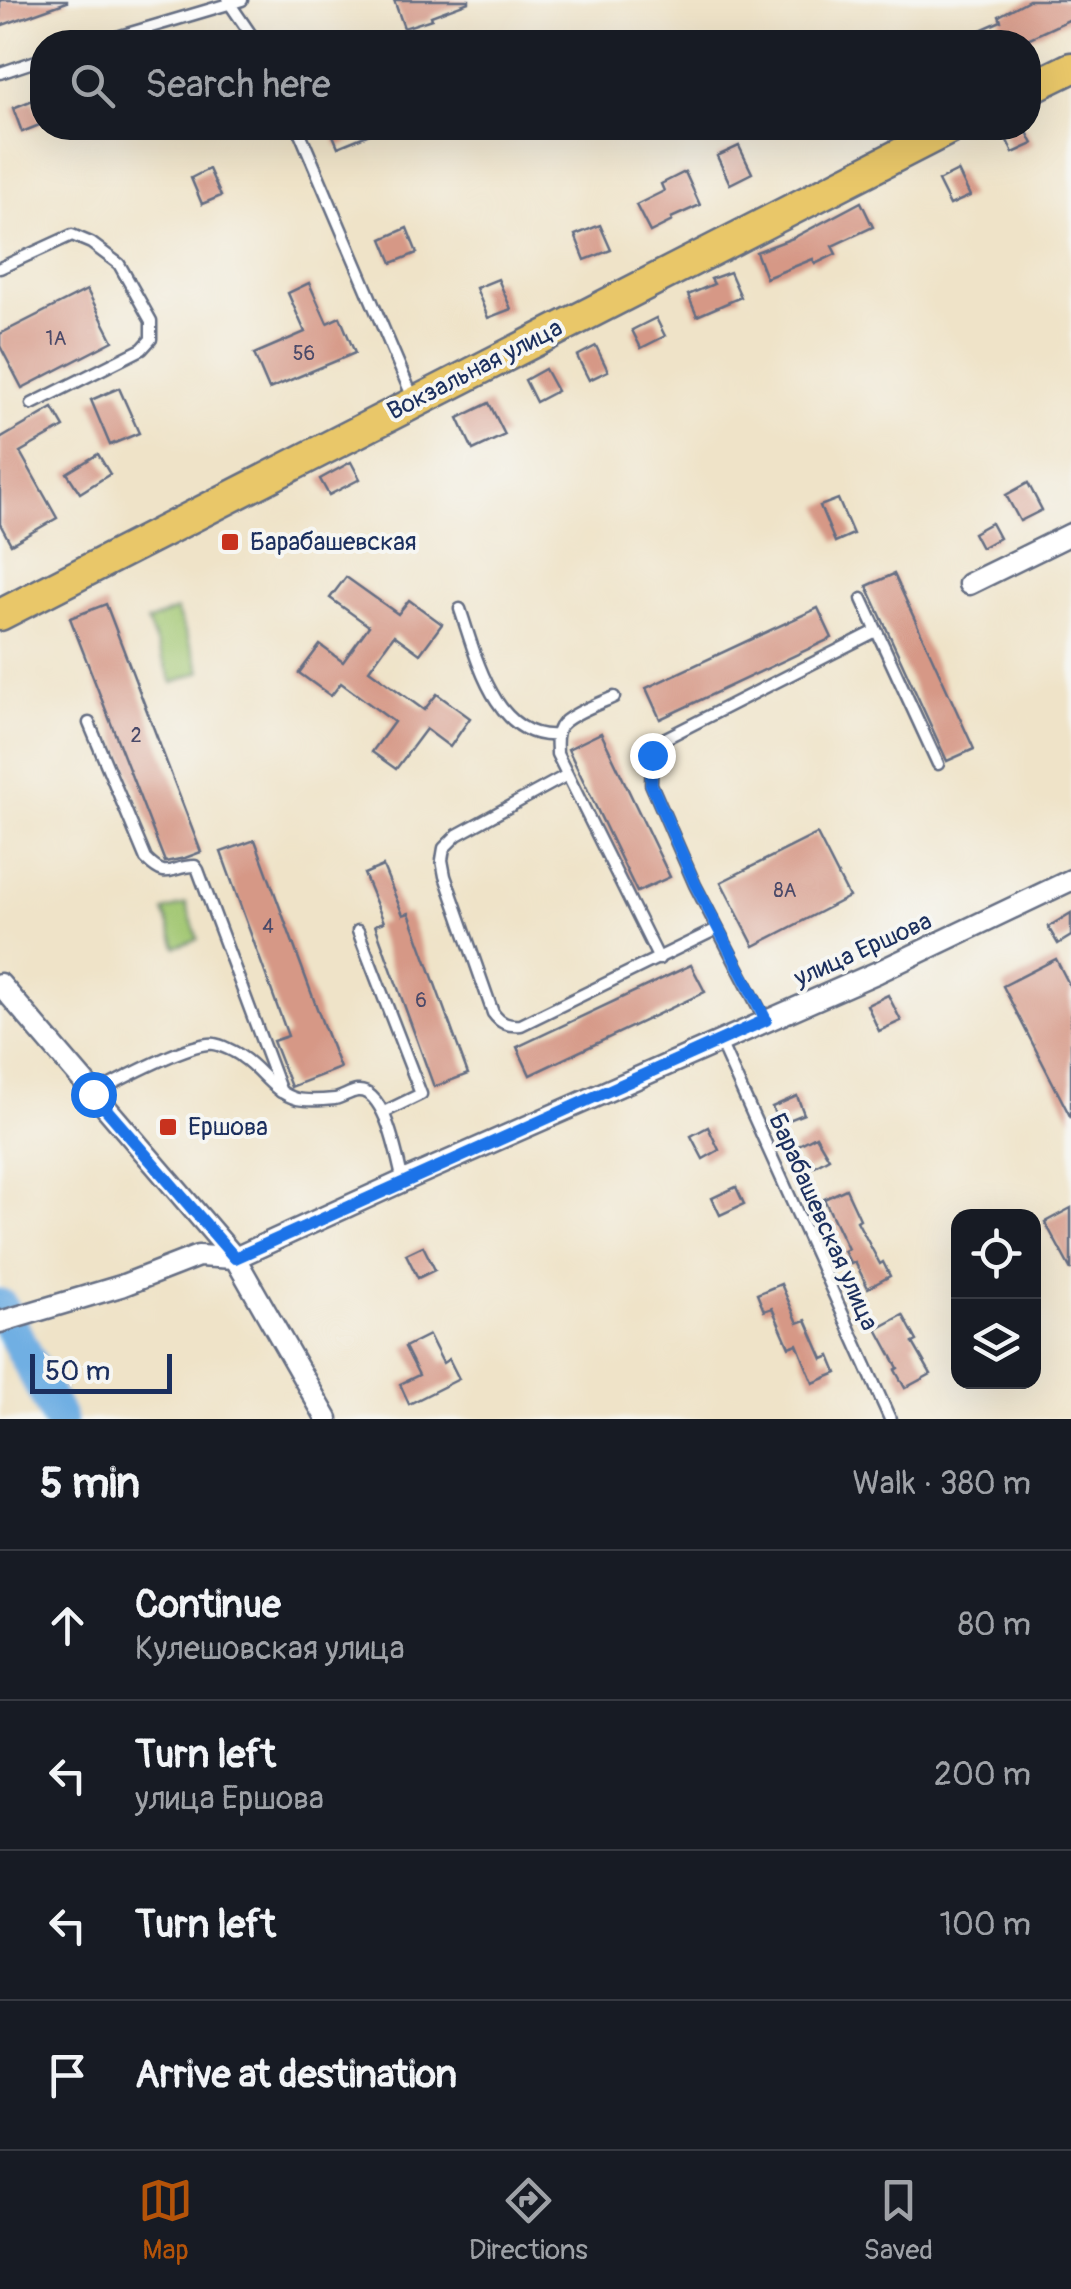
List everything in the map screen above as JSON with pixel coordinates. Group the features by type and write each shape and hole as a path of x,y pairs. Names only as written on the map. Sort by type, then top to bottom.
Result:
{"main road":[{"path":"1041,83 1071,68"},
{"name":"Вокзальная улица","path":"0,615 928,140"}],"street":[{"path":"969,584 1071,534"},
{"name":"улица Ершова","path":"235,1258 1070,883"},
{"path":"0,984 235,1258 327,1419"},
{"path":"0,1322 121,1286 198,1256 235,1258"}],"lane":[{"path":"139,30 233,1 249,30"},
{"path":"0,73 30,64"},
{"path":"303,140 415,401"},
{"path":"0,268 72,234 119,264 151,321 151,339 142,349 32,404"},
{"path":"862,599 938,764"},
{"path":"460,609 486,682 504,711 528,732 556,735"},
{"path":"766,1020 717,929 651,784 652,755 658,742 876,630"},
{"path":"614,697 560,726 556,735 557,754 659,959"},
{"path":"89,723 146,859 157,870 170,872 195,866 198,870 280,1092"},
{"path":"567,775 457,835 444,848 442,860 450,896 499,1022 521,1025 717,929"},
{"path":"358,931 421,1094 384,1112"},
{"name":"Барабашевская улица","path":"720,1042 890,1419"},
{"path":"93,1094 146,1066 214,1044 242,1056 280,1092 300,1100 336,1098 356,1092 368,1092 375,1097 384,1112 404,1181"}],"green space":[{"path":"176,610 201,671 173,683 147,622"},
{"path":"186,904 198,939 176,947 164,911"}],"building":[{"path":"0,0 67,0 67,2 0,26"},
{"path":"394,0 469,0 469,2 404,28"},
{"path":"1029,0 1071,0 1071,19 1041,33 980,30 1001,21 999,16"},
{"path":"30,101 30,129 22,132 13,108"},
{"path":"335,140 355,140 338,147"},
{"path":"1007,140 1031,140 1033,144 1013,153"},
{"path":"739,146 752,173 730,184 717,156"},
{"path":"209,169 221,196 202,204 191,178"},
{"path":"958,171 970,196 950,205 938,181"},
{"path":"685,172 700,205 650,232 636,205 664,191 661,184"},
{"path":"861,202 873,227 832,246 836,254 766,278 756,252 793,238"},
{"path":"600,225 611,250 585,260 575,235"},
{"path":"407,228 417,253 392,263 382,239"},
{"path":"730,272 741,297 697,316 688,295"},
{"path":"498,279 511,309 488,318 476,288"},
{"path":"309,283 327,323 340,317 355,353 269,389 254,354 305,332 288,293"},
{"path":"87,290 113,341 22,388 0,346 0,334"},
{"path":"656,318 665,336 641,348 632,330"},
{"path":"596,346 608,371 589,380 577,356"},
{"path":"545,369 557,391 536,402 525,380"},
{"path":"119,388 139,433 110,445 91,400"},
{"path":"489,403 505,435 473,450 458,418"},
{"path":"53,408 64,427 20,452 57,518 11,544 0,524 0,439"},
{"path":"98,454 110,474 80,493 67,473"},
{"path":"351,462 360,479 329,495 320,479"},
{"path":"1028,483 1042,510 1020,521 1006,495"},
{"path":"838,499 853,534 835,542 820,506"},
{"path":"991,523 999,538 981,548 973,533"},
{"path":"894,574 974,749 947,761 867,586"},
{"path":"346,577 398,614 409,600 442,624 420,654 394,635 369,670 424,710 437,694 470,718 450,747 426,729 396,769 372,752 394,722 341,683 331,696 299,673 320,645 343,662 369,626 330,598"},
{"path":"106,604 201,852 185,858 165,862 70,618"},
{"path":"818,608 832,638 660,719 646,688"},
{"path":"601,733 670,877 637,892 568,749"},
{"path":"817,834 849,897 754,946 721,882"},
{"path":"255,840 340,1068 291,1087 273,1041 288,1036 221,852"},
{"path":"383,866 403,915 409,913 468,1074 434,1087 375,925 384,922 364,874"},
{"path":"1071,913 1071,936 1058,944 1048,927"},
{"path":"1056,959 1071,988 1071,1118 1003,986"},
{"path":"691,965 705,992 530,1075 517,1047"},
{"path":"888,995 901,1021 879,1031 867,1005"},
{"path":"797,1096 804,1114 779,1124 772,1107"},
{"path":"708,1127 719,1150 703,1159 691,1136"},
{"path":"816,1136 829,1158 806,1171 793,1148"},
{"path":"736,1187 744,1204 720,1215 712,1198"},
{"path":"846,1189 860,1219 857,1221 890,1276 868,1288 855,1262 851,1264 844,1251 848,1249 824,1199"},
{"path":"1071,1208 1071,1270 1045,1222"},
{"path":"423,1246 435,1270 418,1278 406,1254"},
{"path":"781,1284 798,1323 806,1320 823,1359 830,1356 837,1373 813,1383 797,1344 789,1347 772,1308 764,1311 757,1294"},
{"path":"903,1315 931,1374 905,1388 877,1329"},
{"path":"429,1335 443,1363 449,1359 459,1379 409,1404 400,1384 419,1375 405,1347"}],"waterway":[{"path":"0,1306 59,1419"}],"place":[{"name":"Барабашевская","path":"230,542"},
{"name":"Ершова","path":"168,1127"}],"route":[{"path":"93,1094 235,1258 766,1020 695,884 651,784 652,755"}]}
